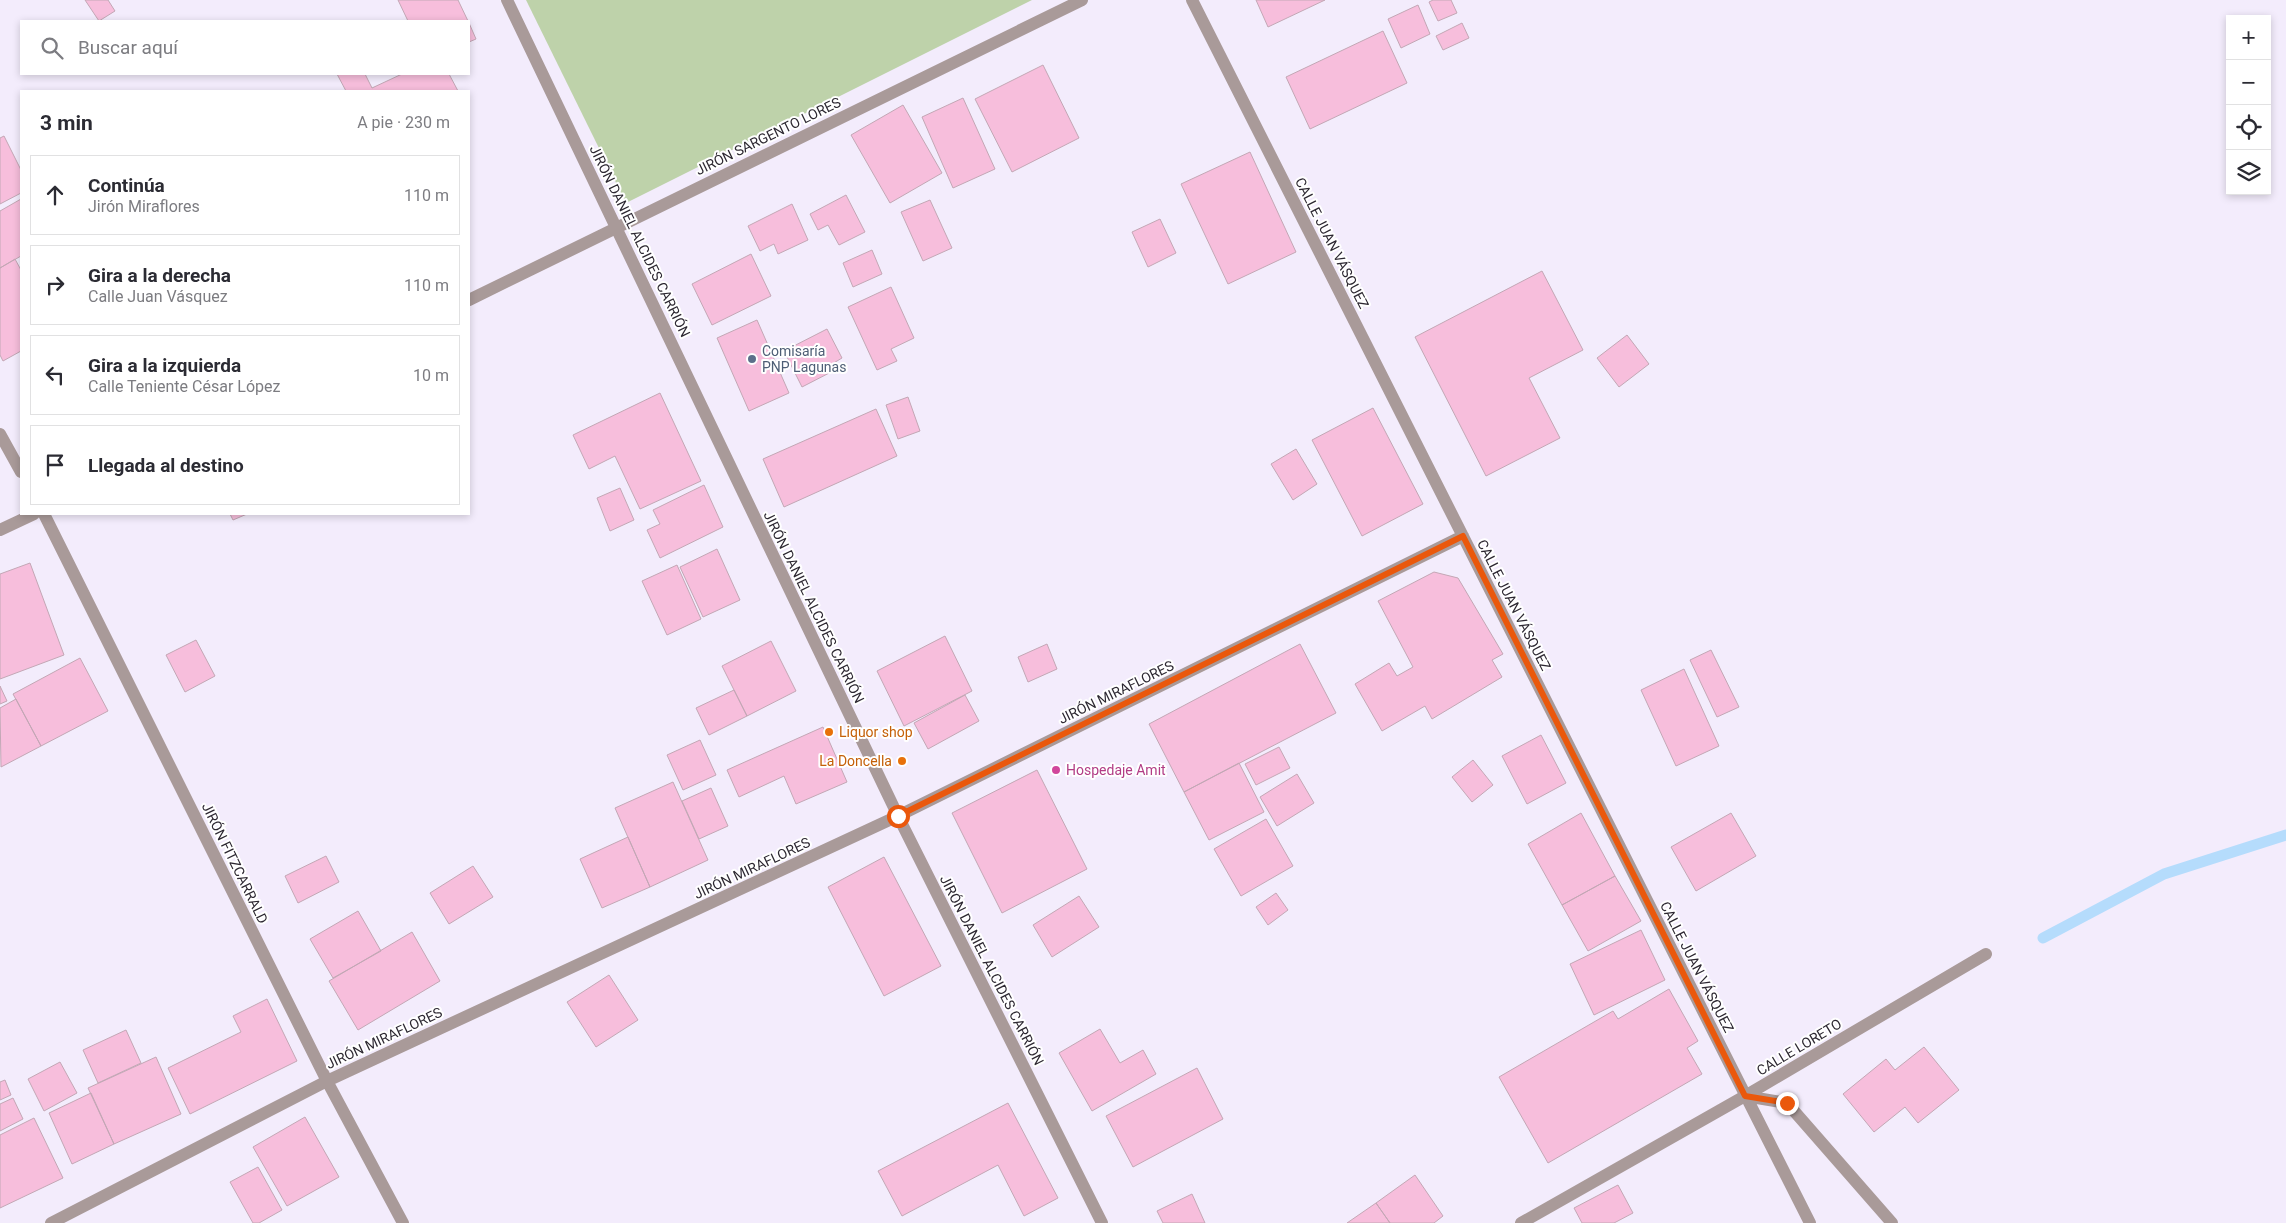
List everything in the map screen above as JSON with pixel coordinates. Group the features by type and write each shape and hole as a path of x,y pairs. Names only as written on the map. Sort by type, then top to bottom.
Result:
{"street":[{"name":"JIRÓN DANIEL ALCIDES CARRIÓN","path":"507,0 898,816 1102,1223"},
{"name":"JIRÓN SARGENTO LORES","path":"470,300 1082,0"},
{"name":"CALLE JUAN VÁSQUEZ","path":"1192,0 1810,1223"},
{"path":"0,434 20,470"},
{"path":"0,530 32,515"},
{"name":"JIRÓN FITZCARRALD","path":"44,515 326,1081 404,1223"},
{"name":"JIRÓN MIRAFLORES","path":"51,1223 326,1081 898,816 1463,536"},
{"name":"CALLE LORETO","path":"1521,1223 1745,1096 1986,954"},
{"path":"1745,1096 1787,1103 1892,1223"}],"green space":[{"path":"526,0 1032,0 626,203"}],"building":[{"path":"85,0 108,0 115,11 98,20"},
{"path":"398,0 458,0 468,20 408,20"},
{"path":"1256,0 1325,0 1268,27"},
{"path":"1433,0 1451,0 1457,13 1438,21 1429,2"},
{"path":"1418,5 1430,34 1401,48 1388,19"},
{"path":"1462,23 1469,38 1443,50 1436,36"},
{"path":"470,25 476,39 470,42"},
{"path":"1383,31 1407,83 1310,129 1286,77"},
{"path":"1043,65 1079,138 1012,172 975,99"},
{"path":"338,75 366,75 372,88 400,75 450,75 457,90 345,90"},
{"path":"963,98 995,169 953,188 922,117"},
{"path":"903,105 942,173 890,203 851,135"},
{"path":"4,136 20,168 20,194 0,204 0,138"},
{"path":"1250,152 1296,252 1228,284 1181,184"},
{"path":"846,195 865,232 839,245 828,225 818,230 810,214"},
{"path":"20,200 20,257 0,268 0,211"},
{"path":"930,200 952,248 923,261 901,212"},
{"path":"792,204 808,240 778,254 774,244 760,251 748,226"},
{"path":"1160,219 1176,253 1148,267 1132,232"},
{"path":"872,250 882,274 853,287 843,263"},
{"path":"751,254 771,296 712,325 692,284"},
{"path":"15,259 20,268 20,352 3,361 0,355 0,268"},
{"path":"1542,271 1583,350 1529,378 1560,438 1486,476 1415,337"},
{"path":"891,287 914,338 891,349 897,361 877,370 848,307"},
{"path":"757,320 789,393 749,411 717,338"},
{"path":"827,329 842,358 832,364 835,370 802,387 784,351"},
{"path":"1627,335 1649,364 1619,387 1597,358"},
{"path":"660,393 701,481 640,509 615,456 589,469 573,435"},
{"path":"908,397 920,431 898,439 886,405"},
{"path":"1373,408 1423,504 1362,536 1312,440"},
{"path":"876,409 897,456 784,507 763,459"},
{"path":"1296,449 1317,484 1293,500 1271,464"},
{"path":"704,485 723,527 660,558 647,530 660,524 653,510"},
{"path":"620,488 634,520 610,531 597,498"},
{"path":"230,515 245,515 233,520"},
{"path":"717,549 740,600 703,617 680,567"},
{"path":"30,563 64,655 0,679 0,574"},
{"path":"677,565 701,619 667,635 642,581"},
{"path":"1434,572 1458,578 1503,654 1492,660 1502,677 1432,719 1425,706 1382,731 1355,684 1389,663 1397,676 1413,667 1378,601"},
{"path":"945,636 972,691 904,726 877,671"},
{"path":"196,640 215,676 185,692 166,655"},
{"path":"771,641 796,691 747,716 722,666"},
{"path":"1047,644 1057,669 1028,682 1018,657"},
{"path":"1300,644 1336,713 1184,792 1149,724"},
{"path":"1711,650 1739,707 1717,717 1690,660"},
{"path":"80,658 108,711 41,746 13,694"},
{"path":"1684,669 1719,746 1676,766 1641,690"},
{"path":"0,686 7,701 0,704"},
{"path":"734,690 747,716 709,735 696,708"},
{"path":"965,695 979,721 928,749 914,723"},
{"path":"16,699 41,746 1,767 0,708"},
{"path":"823,727 847,782 796,804 784,776 739,797 727,770"},
{"path":"1541,735 1566,783 1527,804 1502,756"},
{"path":"700,740 716,775 683,790 667,755"},
{"path":"1279,747 1290,768 1256,785 1245,764"},
{"path":"1473,760 1493,785 1472,802 1452,777"},
{"path":"1239,763 1264,812 1209,840 1184,792"},
{"path":"1037,770 1087,869 1002,913 952,813"},
{"path":"1297,774 1314,803 1277,826 1260,797"},
{"path":"673,782 708,860 650,887 615,808"},
{"path":"711,788 728,826 699,839 682,801"},
{"path":"1581,813 1615,876 1562,905 1528,844"},
{"path":"1731,813 1756,856 1696,891 1671,847"},
{"path":"1266,819 1293,866 1241,896 1214,849"},
{"path":"628,837 650,887 602,908 580,859"},
{"path":"326,856 339,882 298,903 285,876"},
{"path":"884,857 941,966 884,996 828,887"},
{"path":"473,866 493,897 449,924 430,893"},
{"path":"1615,876 1641,921 1588,951 1562,905"},
{"path":"1276,893 1288,910 1268,925 1256,907"},
{"path":"1079,896 1099,927 1052,957 1033,925"},
{"path":"358,911 381,951 333,978 310,939"},
{"path":"1641,930 1665,980 1594,1015 1570,964"},
{"path":"412,932 440,981 358,1030 329,981"},
{"path":"609,975 638,1020 596,1047 567,1002"},
{"path":"1669,989 1698,1041 1687,1048 1702,1074 1548,1163 1499,1077 1613,1011 1618,1019"},
{"path":"267,999 297,1061 190,1114 168,1068 241,1032 233,1016"},
{"path":"1100,1029 1120,1063 1143,1050 1156,1074 1092,1111 1059,1053"},
{"path":"126,1030 141,1063 98,1083 83,1050"},
{"path":"1924,1047 1959,1090 1918,1123 1905,1107 1874,1132 1843,1094 1886,1059 1895,1070"},
{"path":"156,1057 181,1114 114,1144 88,1088"},
{"path":"60,1062 77,1093 44,1111 28,1079"},
{"path":"1197,1068 1223,1119 1133,1167 1106,1116"},
{"path":"5,1080 11,1095 0,1100 0,1082"},
{"path":"91,1093 114,1144 72,1164 49,1113"},
{"path":"13,1098 23,1119 0,1131 0,1104"},
{"path":"1008,1103 1058,1198 1024,1216 998,1165 902,1216 878,1171"},
{"path":"305,1117 339,1177 287,1206 253,1147"},
{"path":"34,1118 63,1178 0,1208 0,1135"},
{"path":"258,1167 282,1210 259,1223 253,1223 230,1182"},
{"path":"1415,1175 1443,1216 1434,1223 1390,1223 1376,1203"},
{"path":"1618,1185 1633,1213 1614,1223 1582,1223 1574,1208"},
{"path":"1192,1194 1205,1223 1163,1223 1157,1211"},
{"path":"1376,1203 1390,1223 1347,1223"}],"waterway":[{"path":"2043,938 2164,874 2286,835"}],"place":[{"name":"Comisaría PNP Lagunas","path":"752,359"},
{"name":"Liquor shop","path":"829,732"},
{"name":"La Doncella","path":"902,761"},
{"name":"Hospedaje Amit","path":"1056,770"}],"route":[{"path":"898,816 1463,536 1745,1096 1787,1103"}]}
